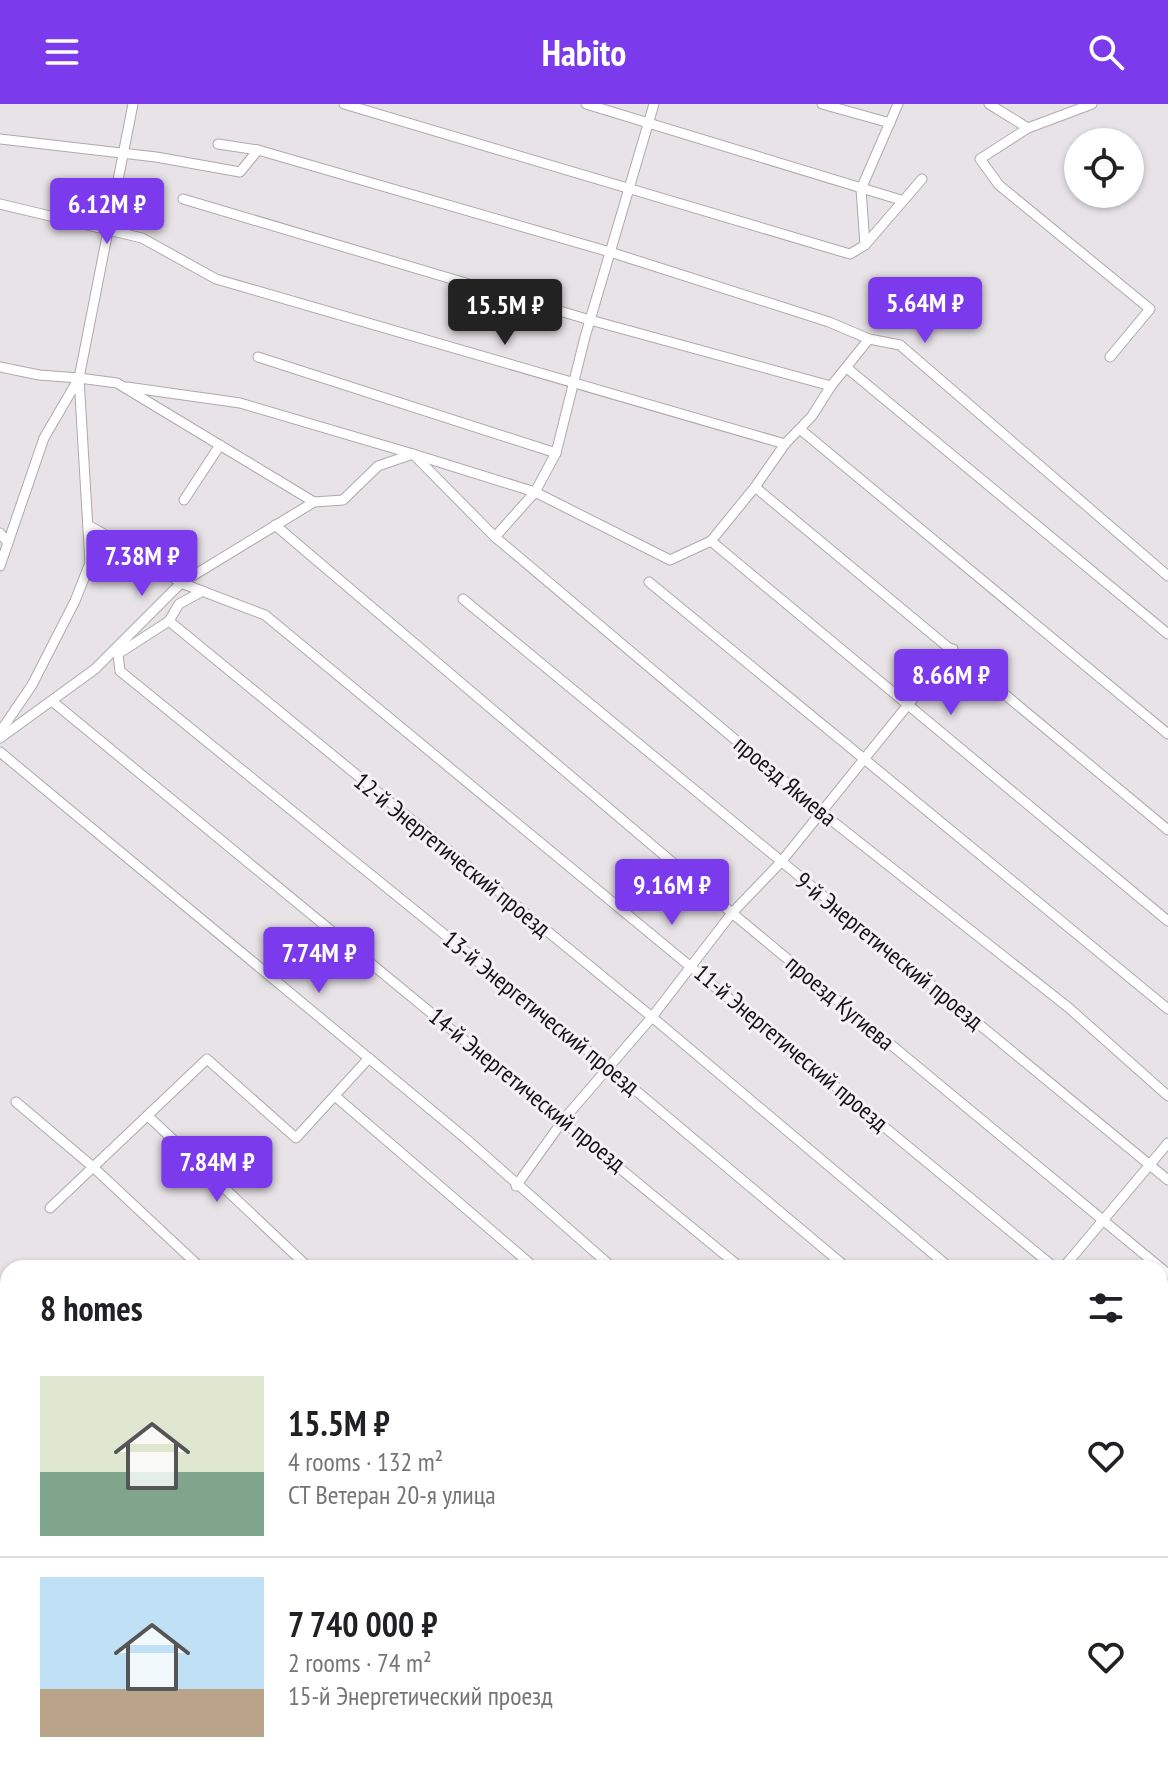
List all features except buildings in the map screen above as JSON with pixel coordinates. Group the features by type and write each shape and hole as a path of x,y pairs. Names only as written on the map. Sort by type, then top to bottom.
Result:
{"street":[{"path":"0,732 32,685 75,601 90,563 79,378 133,104"},
{"path":"344,104 850,254 865,245 922,179"},
{"path":"586,104 901,200"},
{"path":"495,537 535,492 556,453 590,320 654,104"},
{"path":"822,104 890,123"},
{"path":"865,245 861,189 898,104"},
{"path":"989,104 1028,128"},
{"path":"1092,104 1028,128 980,159 999,185 1150,309 1110,357"},
{"path":"0,139 123,153 240,172 258,150"},
{"path":"218,144 258,150 610,252 829,322 869,339 900,345 1168,576"},
{"path":"183,199 590,320 831,386"},
{"path":"0,204 142,238 216,279 785,444"},
{"path":"0,367 240,403 535,492 670,560 711,541 785,444 801,430 869,339"},
{"path":"258,357 556,453"},
{"path":"847,368 1168,634"},
{"path":"0,566 44,438 79,378"},
{"path":"123,387 314,502"},
{"path":"801,430 1168,734"},
{"path":"184,500 220,445"},
{"path":"95,669 181,583 314,502 343,500 378,466 413,454"},
{"name":"проезд Якиева","path":"413,454 495,537 821,812 1069,1008 1168,1094"},
{"path":"755,487 1168,830"},
{"name":"11-й Энергетический проезд","path":"88,525 146,558 181,583 265,615 1045,1260"},
{"name":"проезд Кугиева","path":"275,525 732,913 1151,1260"},
{"path":"0,533 8,543"},
{"path":"711,541 1168,921"},
{"path":"649,582 1168,1009"},
{"path":"0,738 95,669 171,624 179,604 203,591"},
{"name":"9-й Энергетический проезд","path":"463,599 1168,1180"},
{"name":"12-й Энергетический проезд","path":"171,624 652,1017 941,1260"},
{"path":"516,1186 564,1119 652,1017 732,913 781,862 953,649"},
{"name":"13-й Энергетический проезд","path":"118,654 120,671 609,1068 837,1260"},
{"name":"14-й Энергетический проезд","path":"52,701 564,1119 731,1260"},
{"path":"0,752 465,1138 604,1260"},
{"path":"50,1208 207,1059 296,1138 369,1058"},
{"path":"335,1096 526,1260"},
{"path":"16,1102 93,1167 192,1260"},
{"path":"148,1116 301,1260"},
{"path":"1070,1260 1168,1143"}]}
